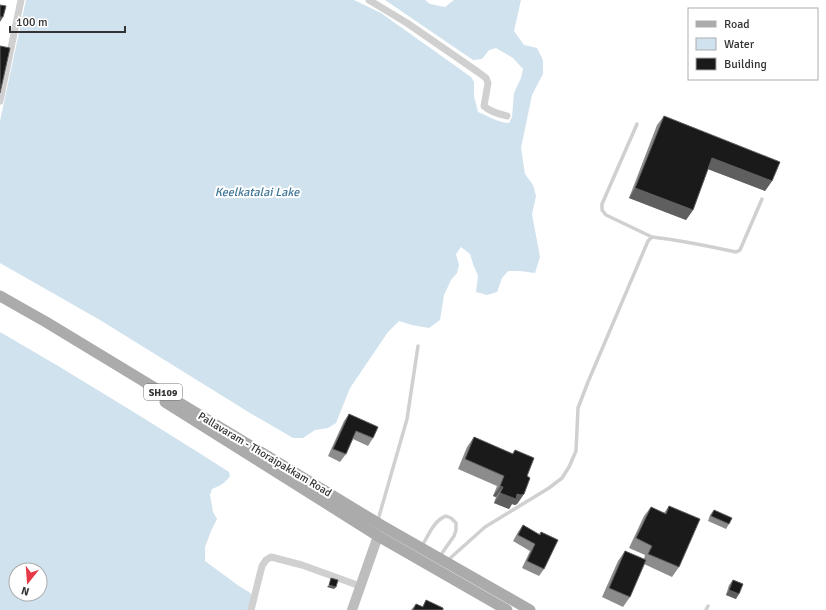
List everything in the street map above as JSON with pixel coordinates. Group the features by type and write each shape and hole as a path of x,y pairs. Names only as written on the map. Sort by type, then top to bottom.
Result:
{"main road":[{"name":"Pallavaram - Thoraipakkam Road","path":"0,299 46,322 377,522 530,610"},
{"name":"Pallavaram - Thoraipakkam Road","path":"0,299 378,536 500,608"}],"street":[{"path":"0,100 21,0"},
{"path":"369,0 407,23 486,78 488,83 484,106 486,109 507,116"},
{"path":"352,610 378,536"},
{"path":"251,610 262,566 266,560 271,557 302,565 360,586"}],"lane":[{"path":"637,124 602,204 602,210 606,215 652,237 688,242 736,252 740,250 762,199"},
{"path":"443,560 484,527 549,488 562,478 570,467 576,451 578,408 646,246 652,237"},
{"path":"377,522 407,419 418,346"},
{"path":"421,547 436,523 441,518 446,516 451,518 456,523 456,530 443,560"}],"water":[{"name":"Keelkatalai Lake","path":"26,0 354,0 381,13 471,77 474,82 474,96 478,112 509,123 512,117 514,93 521,78 523,69 513,58 496,48 489,50 482,59 473,60 385,0 425,0 430,4 445,7 454,0 521,0 514,31 524,45 537,48 543,60 543,74 532,95 521,148 525,174 533,185 536,196 532,214 540,257 535,273 508,271 502,278 497,292 487,295 476,292 478,276 470,254 461,247 456,254 459,265 457,273 451,280 444,295 440,320 429,328 399,321 388,332 350,388 336,423 328,428 315,430 303,438 293,438 100,320 0,263 0,121"},
{"path":"0,332 116,401 229,472 230,476 222,484 212,489 210,495 213,512 217,519 205,547 205,561 252,595 249,610 0,610"}],"building":[{"path":"0,5 6,6 3,17 0,17"},
{"path":"0,46 10,48 0,93"},
{"path":"664,116 780,162 772,181 712,158 693,210 635,188"},
{"path":"349,414 378,427 373,438 356,431 346,454 333,449"},
{"path":"474,437 513,454 515,450 534,458 527,476 530,478 524,494 517,494 516,499 500,493 503,487 500,486 504,476 465,459"},
{"path":"669,506 700,519 679,567 648,554 652,546 636,538 651,507 666,514"},
{"path":"714,510 732,518 729,524 711,516"},
{"path":"523,525 540,535 541,532 558,540 544,569 527,561 535,544 518,535"},
{"path":"625,551 646,560 630,597 609,588"},
{"path":"331,578 338,580 336,587 329,585"},
{"path":"733,580 743,584 739,594 729,590"},
{"path":"426,600 443,608 443,610 413,610 416,604 423,607"}]}
